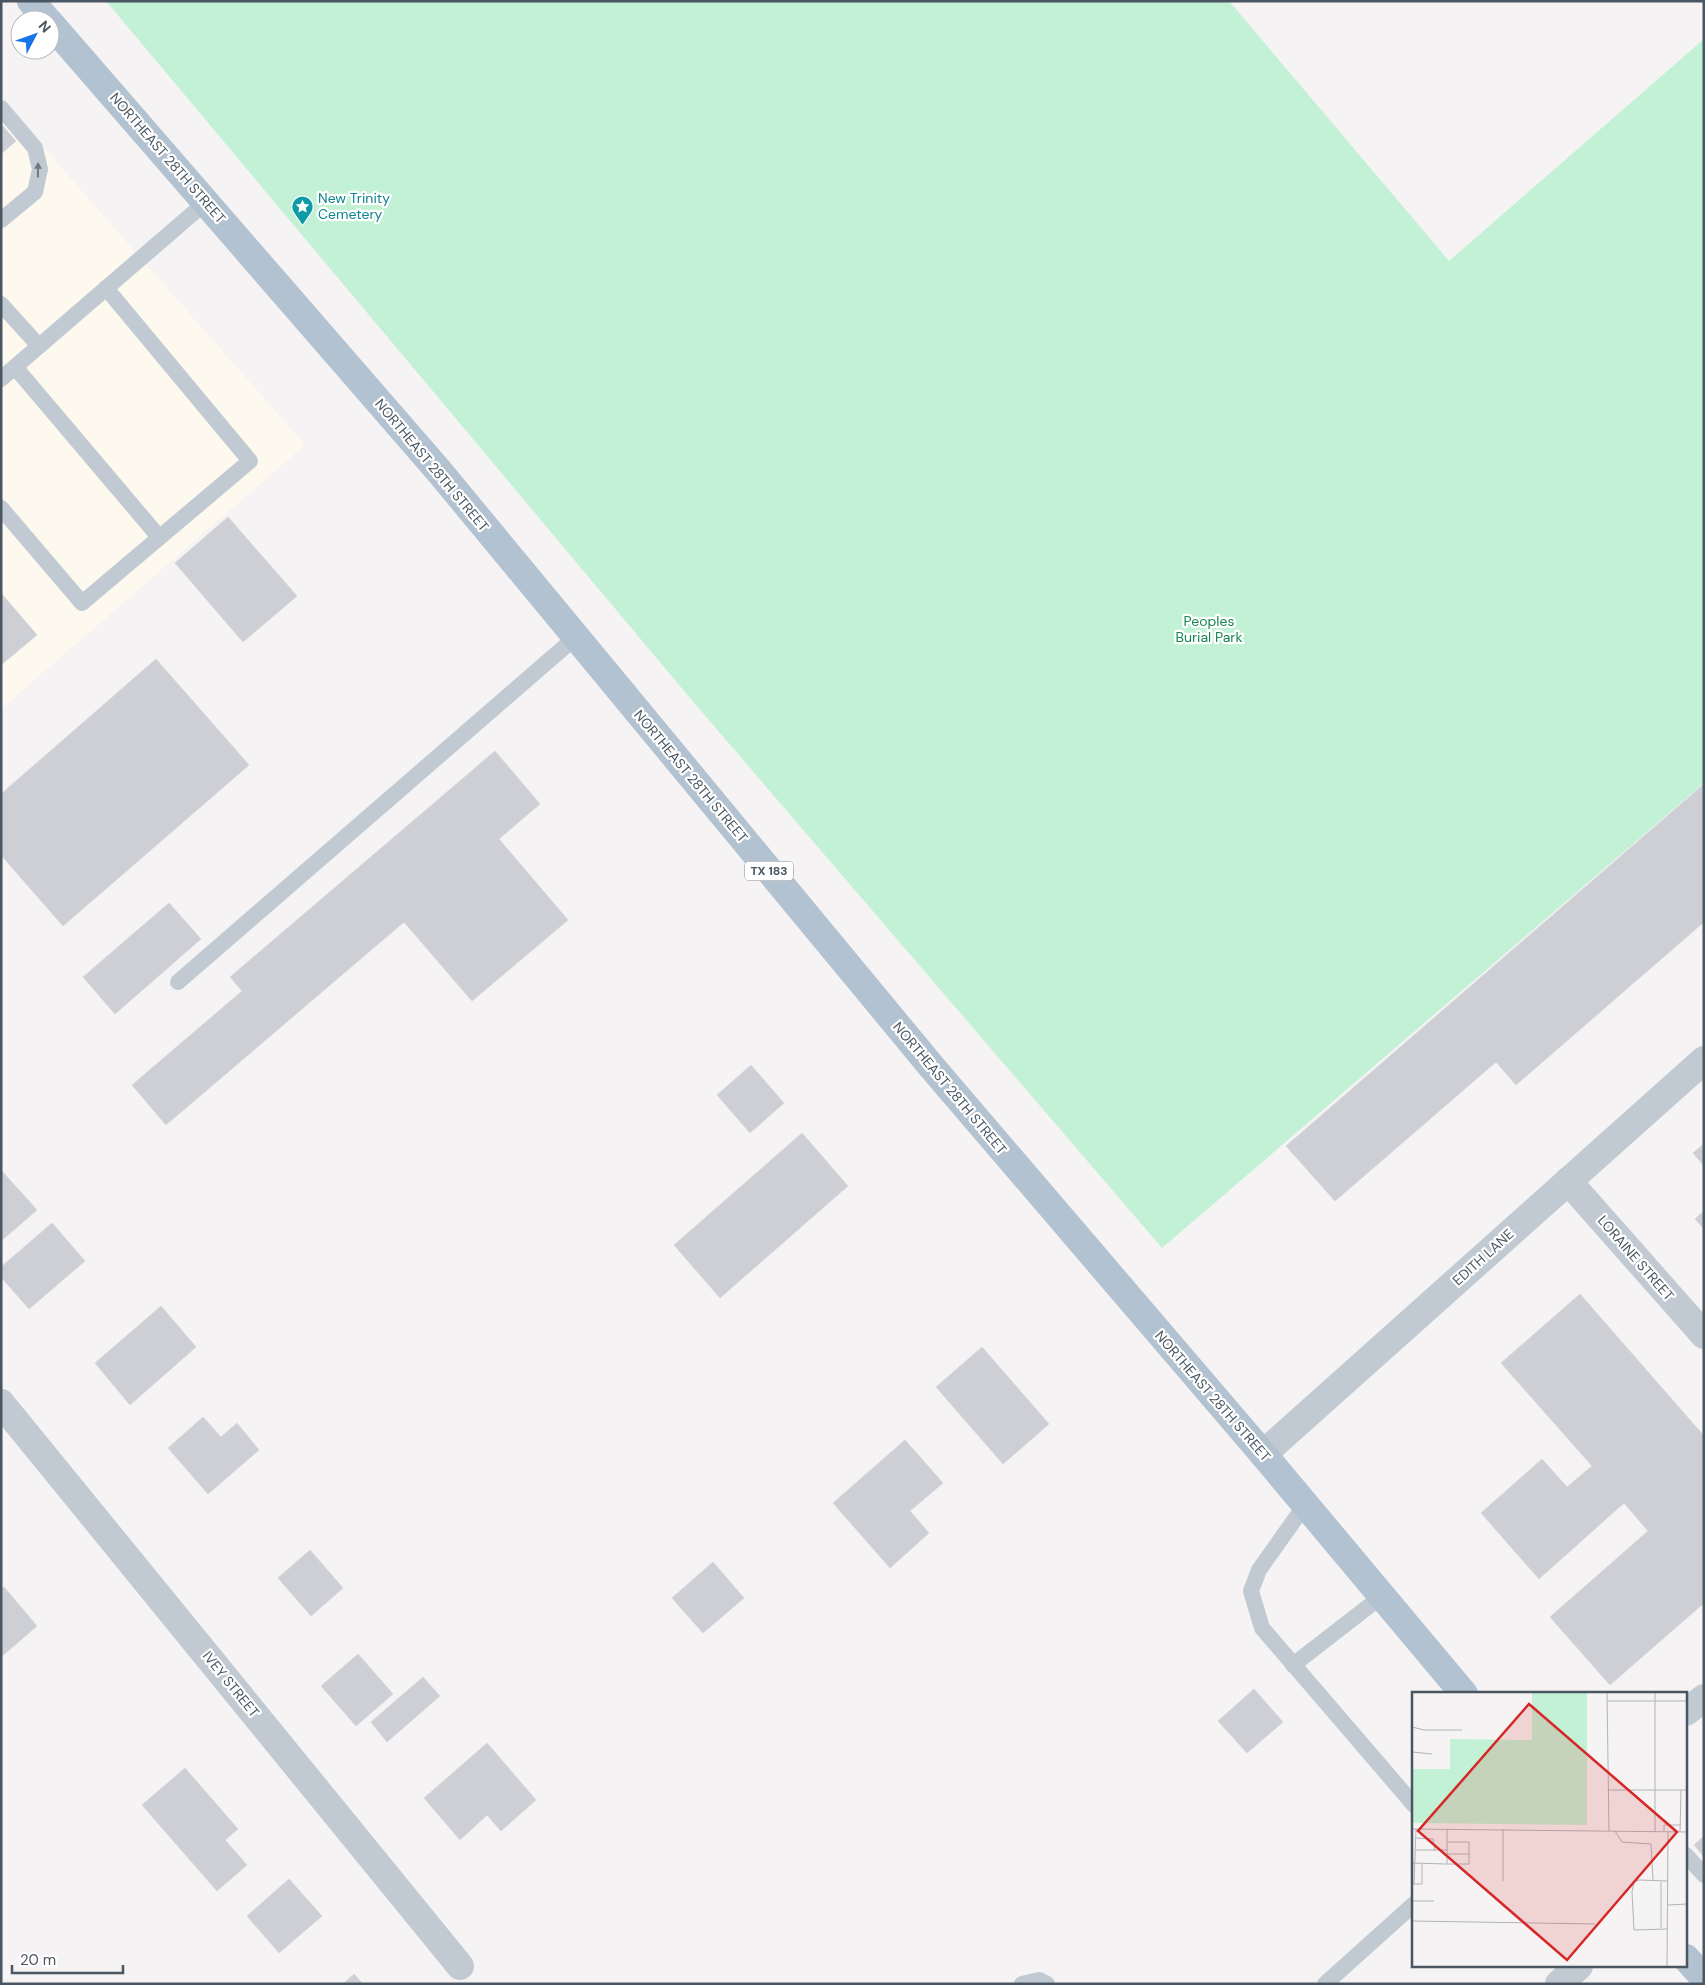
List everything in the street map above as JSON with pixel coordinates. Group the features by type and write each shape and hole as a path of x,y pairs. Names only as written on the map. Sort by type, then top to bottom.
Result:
{"main road":[{"name":"NORTHEAST 28TH STREET","path":"60,34 438,470 937,1073 1263,1454 1462,1692"},
{"path":"1688,1960 1704,1978"}],"street":[{"name":"EDITH LANE","path":"1263,1454 1704,1060"},
{"name":"LORAINE STREET","path":"1568,1181 1704,1335"},
{"name":"IVEY STREET","path":"1,1403 460,1966"},
{"path":"1688,1710 1704,1698"},
{"path":"1559,1984 1577,1968"}],"lane":[{"path":"1,108 35,148 40,169 35,192 1,220"},
{"path":"1,379 206,202"},
{"path":"1,508 82,603 250,461 106,288"},
{"path":"1,304 39,346"},
{"path":"15,367 160,538"},
{"path":"178,982 349,836 576,637"},
{"path":"1305,1505 1259,1570 1251,1591 1262,1628 1412,1804"},
{"path":"1293,1665 1382,1596"},
{"path":"1688,1857 1704,1875"},
{"path":"1325,1984 1412,1906"},
{"path":"1022,1984 1039,1980 1047,1984"}],"shaded area":[{"path":"1,99 305,445 1,709"}],"green space":[{"name":"Peoples Burial Park","path":"106,1 1229,1 1449,261 1704,39 1704,783 1162,1248 690,698"}],"building":[{"path":"1,124 16,141 1,154"},
{"path":"228,517 297,596 243,642 175,563"},
{"path":"1,593 37,635 1,665"},
{"path":"156,659 249,765 63,926 1,855 1,794"},
{"path":"495,751 540,804 499,839 568,920 472,1001 404,922 166,1125 132,1085 242,991 230,977"},
{"path":"1704,784 1704,922 1516,1085 1496,1062 1335,1201 1286,1146"},
{"path":"169,903 201,939 115,1014 83,977"},
{"path":"751,1065 784,1103 750,1133 717,1095"},
{"path":"802,1133 848,1186 720,1298 674,1245"},
{"path":"1704,1144 1704,1166 1693,1153"},
{"path":"1,1170 37,1210 1,1241"},
{"path":"1704,1211 1704,1229 1695,1219"},
{"path":"52,1223 85,1261 29,1309 1,1277 1,1267"},
{"path":"1580,1294 1704,1436 1704,1603 1610,1685 1550,1617 1648,1531 1624,1503 1539,1579 1481,1513 1542,1459 1567,1487 1592,1466 1501,1363"},
{"path":"161,1306 196,1347 130,1405 95,1363"},
{"path":"982,1347 1049,1424 1003,1464 936,1387"},
{"path":"203,1417 221,1437 237,1423 259,1450 208,1494 168,1448"},
{"path":"905,1440 943,1483 910,1511 929,1533 890,1568 833,1503"},
{"path":"310,1550 343,1588 311,1616 278,1578"},
{"path":"713,1562 744,1598 703,1633 672,1598"},
{"path":"4,1587 37,1626 1,1657 1,1589"},
{"path":"358,1654 393,1694 356,1726 321,1686"},
{"path":"423,1677 440,1696 387,1742 371,1722"},
{"path":"1254,1689 1283,1722 1247,1753 1218,1721"},
{"path":"487,1743 536,1800 501,1831 487,1815 460,1840 424,1798"},
{"path":"185,1768 238,1829 225,1840 247,1865 217,1891 142,1805"},
{"path":"1704,1836 1704,1857 1694,1845"},
{"path":"289,1879 322,1916 279,1953 247,1916"},
{"path":"354,1974 363,1984 343,1984"}],"place":[{"name":"New Trinity Cemetery","path":"302,225"}]}
